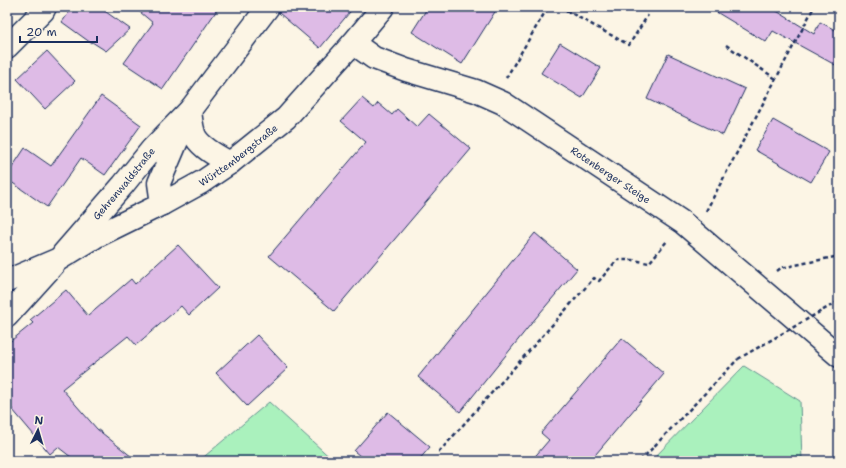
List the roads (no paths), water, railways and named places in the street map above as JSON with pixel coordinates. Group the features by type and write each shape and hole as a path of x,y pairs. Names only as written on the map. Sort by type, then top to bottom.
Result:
{"street":[{"path":"7,47 43,11 45,7"},
{"name":"Gehrenwaldstraße","path":"59,259 152,149 190,110 268,7"},
{"name":"Württembergstraße","path":"59,259 95,237 162,204 202,182 230,163 286,118 383,7"},
{"name":"Rotenberger Steige","path":"353,43 374,58 406,70 476,91 503,103 688,227 839,356"},
{"path":"190,110 196,138 211,152 230,163"},
{"name":"Gehrenwaldstraße","path":"162,204 159,183 190,110"},
{"path":"7,281 59,259"},
{"path":"7,316 59,259"}]}
